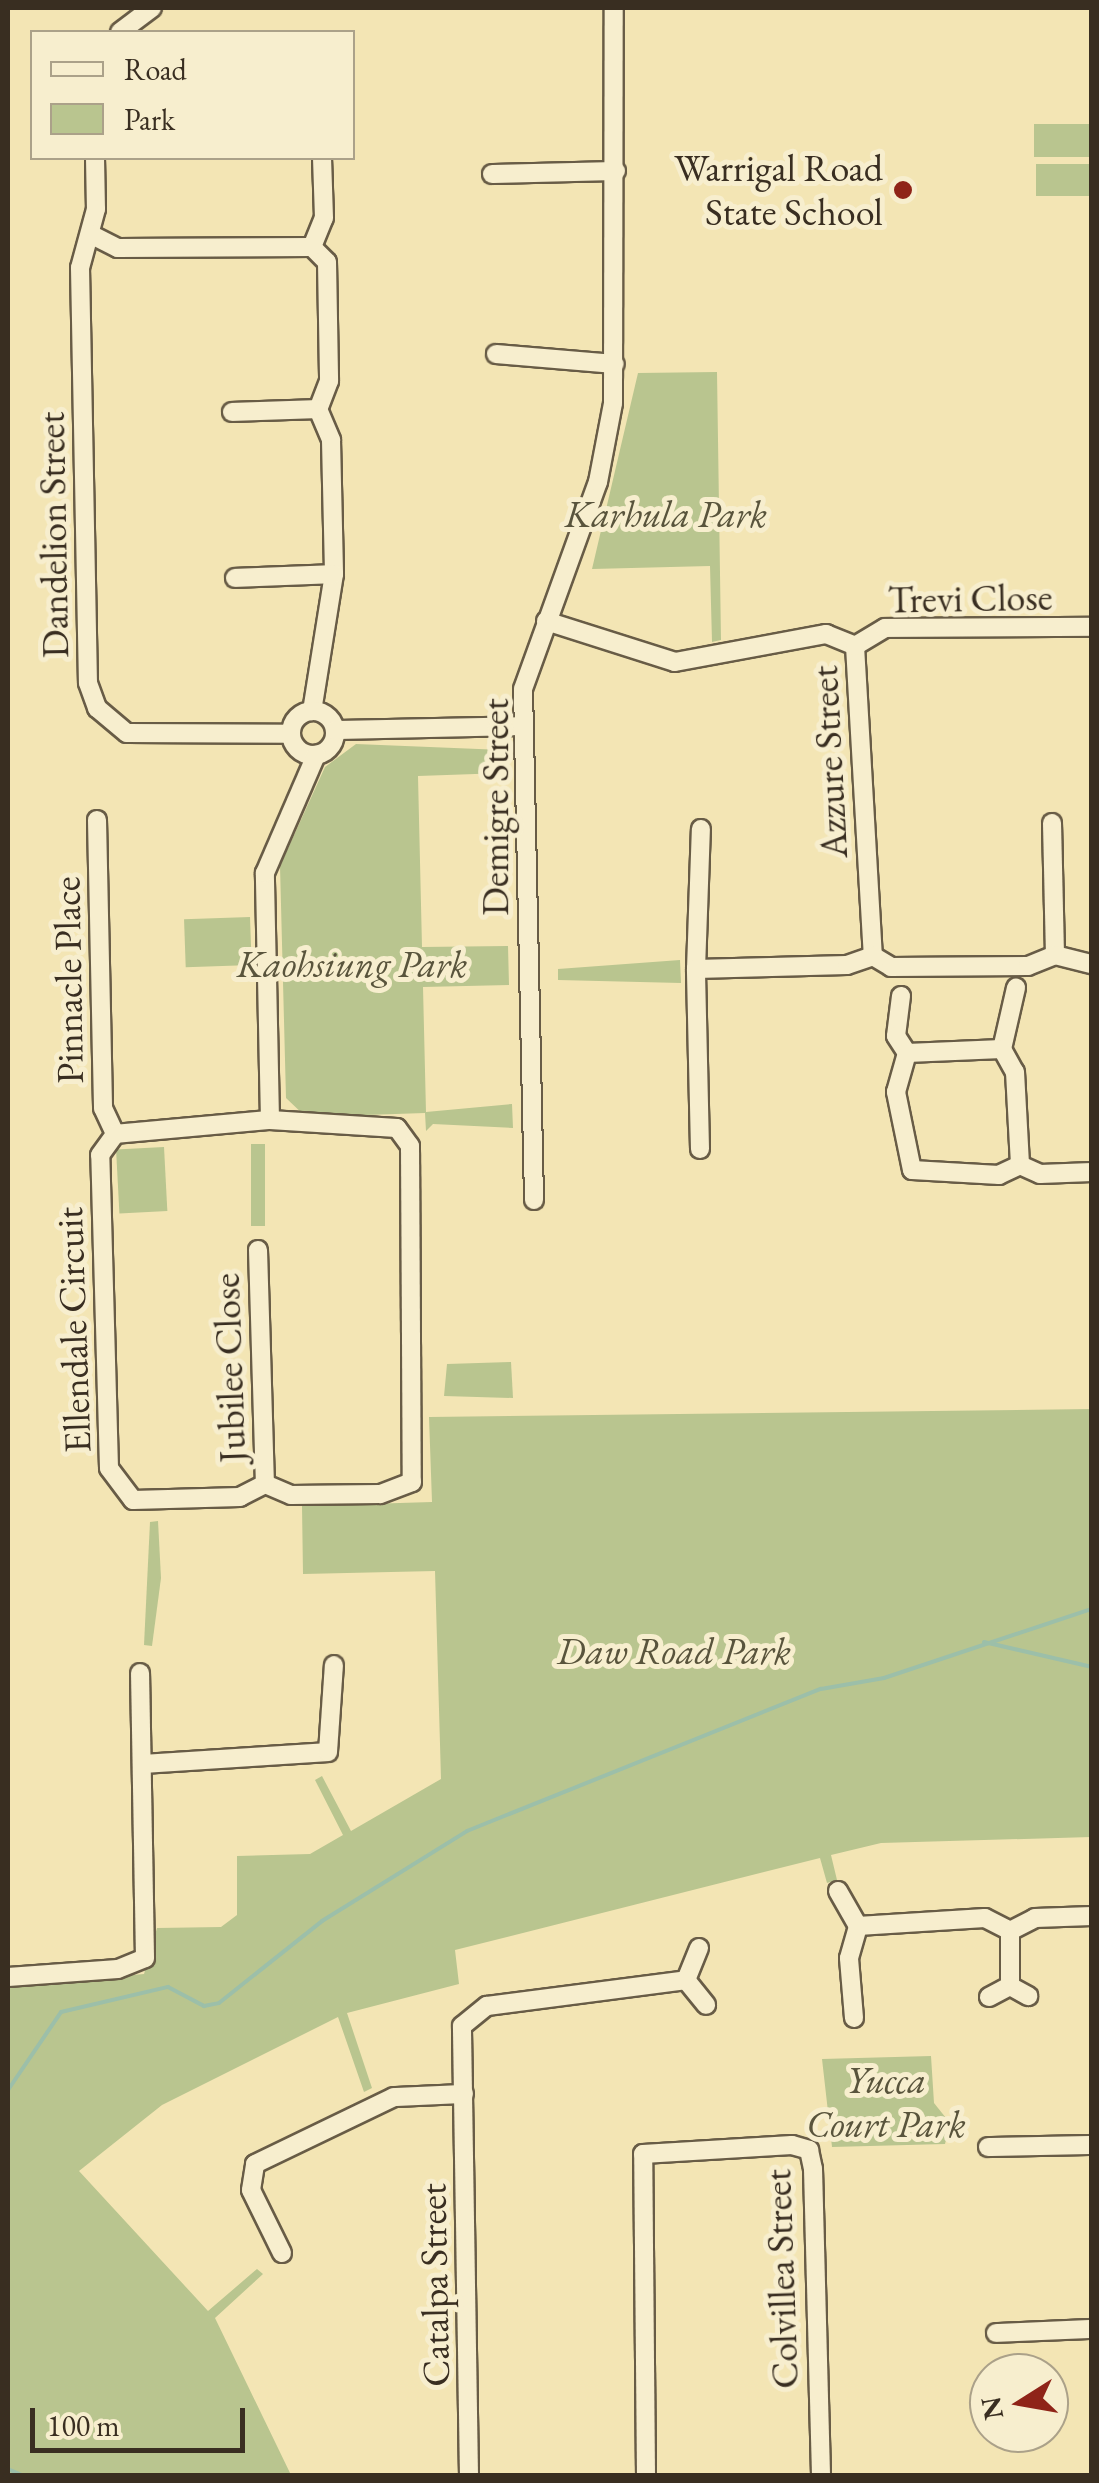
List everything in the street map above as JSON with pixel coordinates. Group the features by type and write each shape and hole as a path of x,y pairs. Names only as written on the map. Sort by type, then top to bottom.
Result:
{"street":[{"path":"123,30 152,8"},
{"name":"Demigre Street","path":"534,1200 524,689 598,482 615,364 614,8"},
{"name":"Dandelion Street","path":"95,160 90,234 80,268 88,683 97,708 115,727 148,738 291,734"},
{"path":"312,247 324,218 322,160"},
{"path":"492,174 616,172"},
{"path":"90,234 118,248 312,247 326,262 329,381 318,409 331,440 334,574 312,711 291,734 316,755"},
{"path":"496,354 615,364"},
{"path":"232,412 318,409"},
{"path":"235,578 334,574"},
{"name":"Azzure Street","path":"546,621 676,662 826,634 855,646 873,956"},
{"name":"Trevi Close","path":"855,646 885,628 1092,627"},
{"path":"312,711 335,730 523,726"},
{"path":"270,1120 265,874 316,755 335,730"},
{"name":"Pinnacle Place","path":"97,820 104,1108 115,1134"},
{"path":"1052,823 1055,955"},
{"path":"700,829 696,969 700,1149"},
{"path":"696,969 847,965 873,956 891,968 1028,966 1055,955 1092,964"},
{"path":"1016,988 1002,1049 1015,1072 1020,1165"},
{"path":"902,996 896,1036 907,1054 896,1092 912,1170 999,1174 1020,1165 1040,1174 1092,1172"},
{"path":"907,1054 1002,1049"},
{"name":"Ellendale Circuit","path":"270,1120 396,1128 410,1146 418,1466 402,1490 380,1494 291,1495 265,1484 240,1497 155,1500 117,1487 100,1155 115,1134 270,1120"},
{"name":"Jubilee Close","path":"258,1250 265,1484"},
{"path":"144,1764 328,1752 334,1665"},
{"path":"8,1977 118,1969 145,1958 140,1672"},
{"path":"838,1890 858,1926 849,1958 854,2018"},
{"path":"1010,1931 1035,1918 1092,1916"},
{"path":"858,1926 985,1918 1010,1931"},
{"path":"1010,1931 1010,1986"},
{"path":"699,1948 686,1980 706,2005"},
{"name":"Catalpa Street","path":"469,2476 464,2094 468,2013 594,1987 686,1980"},
{"path":"1010,1986 1028,1996"},
{"path":"989,1997 1010,1986"},
{"path":"282,2253 251,2190 255,2164 394,2097 464,2094"},
{"path":"988,2146 1092,2144"},
{"name":"Colvillea Street","path":"646,2476 643,2154 792,2145 809,2150 813,2168 821,2476"},
{"path":"996,2333 1092,2329"}],"green space":[{"path":"1034,124 1091,124 1091,157 1034,157"},
{"path":"1036,164 1091,164 1091,196 1036,196"},
{"name":"Karhula Park","path":"717,372 721,640 712,642 710,566 592,569 638,373"},
{"name":"Kaohsiung Park","path":"356,744 503,750 504,773 418,776 422,947 508,946 509,985 423,987 426,1112 512,1104 513,1128 433,1124 426,1131 425,1113 306,1117 286,1098 280,866 325,767"},
{"path":"250,917 252,965 186,967 184,919"},
{"path":"680,960 681,983 558,980 558,969"},
{"path":"251,1144 265,1144 265,1226 251,1226"},
{"path":"164,1147 167,1211 119,1213 116,1150"},
{"path":"511,1362 513,1398 444,1396 447,1364"},
{"name":"Daw Road Park","path":"1091,1409 1091,1837 881,1843 831,1855 837,1880 827,1883 820,1858 455,1950 459,1984 347,2013 372,2088 364,2092 338,2017 162,2105 79,2171 208,2311 257,2269 263,2274 215,2318 291,2475 8,2476 8,1986 144,1974 157,1928 221,1927 237,1915 237,1856 310,1854 343,1835 315,1780 322,1776 351,1831 441,1779 435,1571 303,1574 302,1506 432,1502 429,1417"},
{"path":"158,1521 161,1578 152,1646 144,1645 150,1522"},
{"name":"Yucca Court Park","path":"931,2056 934,2103 950,2123 945,2144 832,2147 822,2059"}],"waterway":[{"path":"8,2090 61,2012 168,1987 204,2006 219,2003 322,1921 467,1831 821,1689 884,1678 1092,1609"},
{"path":"984,1642 1092,1667"},
{"path":"8,2469 24,2476"}],"place":[{"name":"Warrigal Road State School","path":"903,190"}]}
